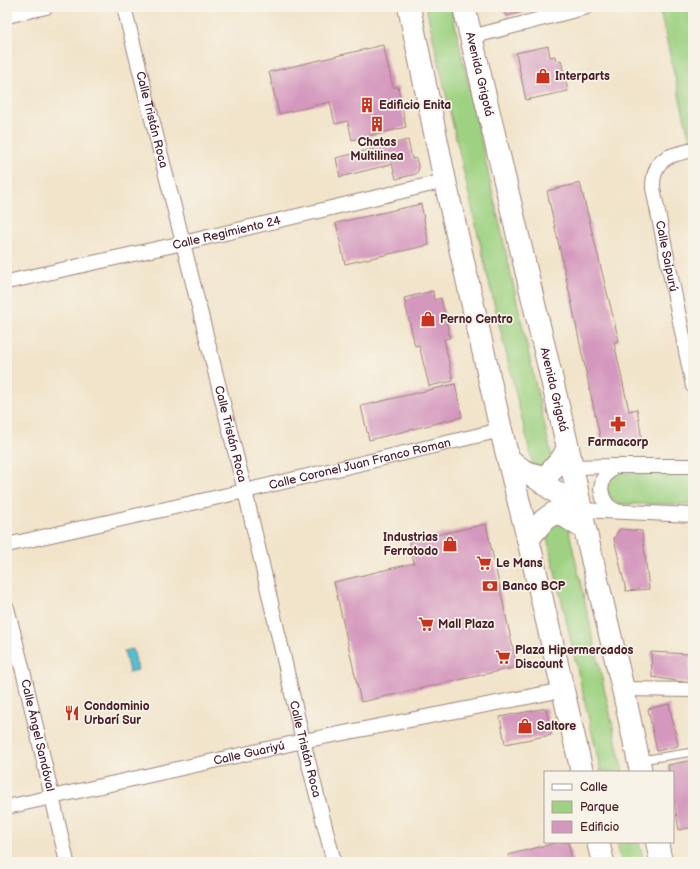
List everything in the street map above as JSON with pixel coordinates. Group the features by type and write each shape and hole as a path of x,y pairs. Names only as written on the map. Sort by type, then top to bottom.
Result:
{"main road":[{"path":"409,7 445,181 501,430 528,538 582,771"},
{"name":"Avenida Grigotá","path":"464,7 570,458 640,766"},
{"path":"508,458 519,469 532,475 558,494 583,520"},
{"path":"528,538 544,520 558,494 570,458 562,459 546,477 532,475"},
{"path":"544,520 554,513 583,520"},
{"path":"598,843 603,862"},
{"path":"657,843 661,862"}],"street":[{"path":"7,16 46,7"},
{"name":"Calle Tristán Roca","path":"124,7 245,491 303,741 334,862"},
{"path":"471,37 587,7"},
{"name":"Calle Saipurú","path":"693,150 668,157 659,162 655,172 653,188 693,386"},
{"name":"Calle Regimiento 24","path":"7,282 183,244 445,181"},
{"name":"Calle Coronel Juan Franco Roman","path":"7,546 501,430"},
{"path":"570,458 613,466 693,466"},
{"path":"613,466 603,479 601,488 603,498 608,506 616,512"},
{"path":"583,520 616,512 693,514"},
{"name":"Calle Ángel Sandóval","path":"7,608 67,862"},
{"path":"623,689 693,690"},
{"name":"Calle Guariyú","path":"7,807 303,741 563,690"}],"lane":[{"path":"640,766 693,752"}],"green space":[{"path":"426,7 451,7 552,458 548,468 533,465 489,282"},
{"path":"659,7 693,7 693,142 690,142"},
{"path":"620,473 693,473 693,504 618,504 609,494 607,482 612,475"},
{"path":"556,522 568,527 623,771 601,771 547,537 549,526"},
{"path":"617,843 639,843 644,862 621,862"}],"water":[{"path":"133,649 138,670 129,672 124,651"}],"building":[{"path":"502,7 540,8 507,16 502,10"},
{"path":"383,45 393,87 398,87 406,127 352,140 348,121 335,124 330,102 279,114 269,72"},
{"name":"Interparts","path":"548,46 550,57 555,56 556,61 561,60 568,91 526,100 516,53"},
{"path":"408,140 412,159 416,158 419,169 416,174 396,179 392,164 340,177 336,158"},
{"path":"580,183 619,341 614,342 629,411 637,409 643,446 611,445 604,443 600,437 547,191"},
{"path":"421,204 429,245 345,264 336,223"},
{"name":"Perno Centro","path":"433,291 434,300 441,298 450,338 444,339 453,381 429,386 419,345 415,346 404,298"},
{"path":"455,384 462,417 369,440 361,406"},
{"name":"Mall Plaza","path":"486,524 517,667 361,702 334,582 414,563 409,541"},
{"path":"620,529 642,531 649,589 626,591 614,538"},
{"path":"651,652 690,654 689,683 652,677"},
{"path":"669,704 678,746 657,751 648,709"},
{"name":"Saltore","path":"546,708 551,735 505,744 500,717"},
{"path":"693,760 693,827 679,830 674,801 674,771 669,771 668,765"},
{"path":"555,843 568,843 573,862 509,862 508,855"}],"place":[{"name":"Interparts","path":"543,76"},
{"name":"Edificio Enita","path":"367,105"},
{"name":"Chatas Multilinea","path":"377,124"},
{"name":"Perno Centro","path":"428,319"},
{"name":"Farmacorp","path":"618,424"},
{"name":"Industrias Ferrotodo","path":"450,544"},
{"name":"Le Mans","path":"484,563"},
{"name":"Banco BCP","path":"490,586"},
{"name":"Mall Plaza","path":"426,624"},
{"name":"Plaza Hipermercados Discount","path":"503,657"},
{"name":"Condominio Urbarí Sur","path":"72,713"},
{"name":"Saltore","path":"525,726"}]}
